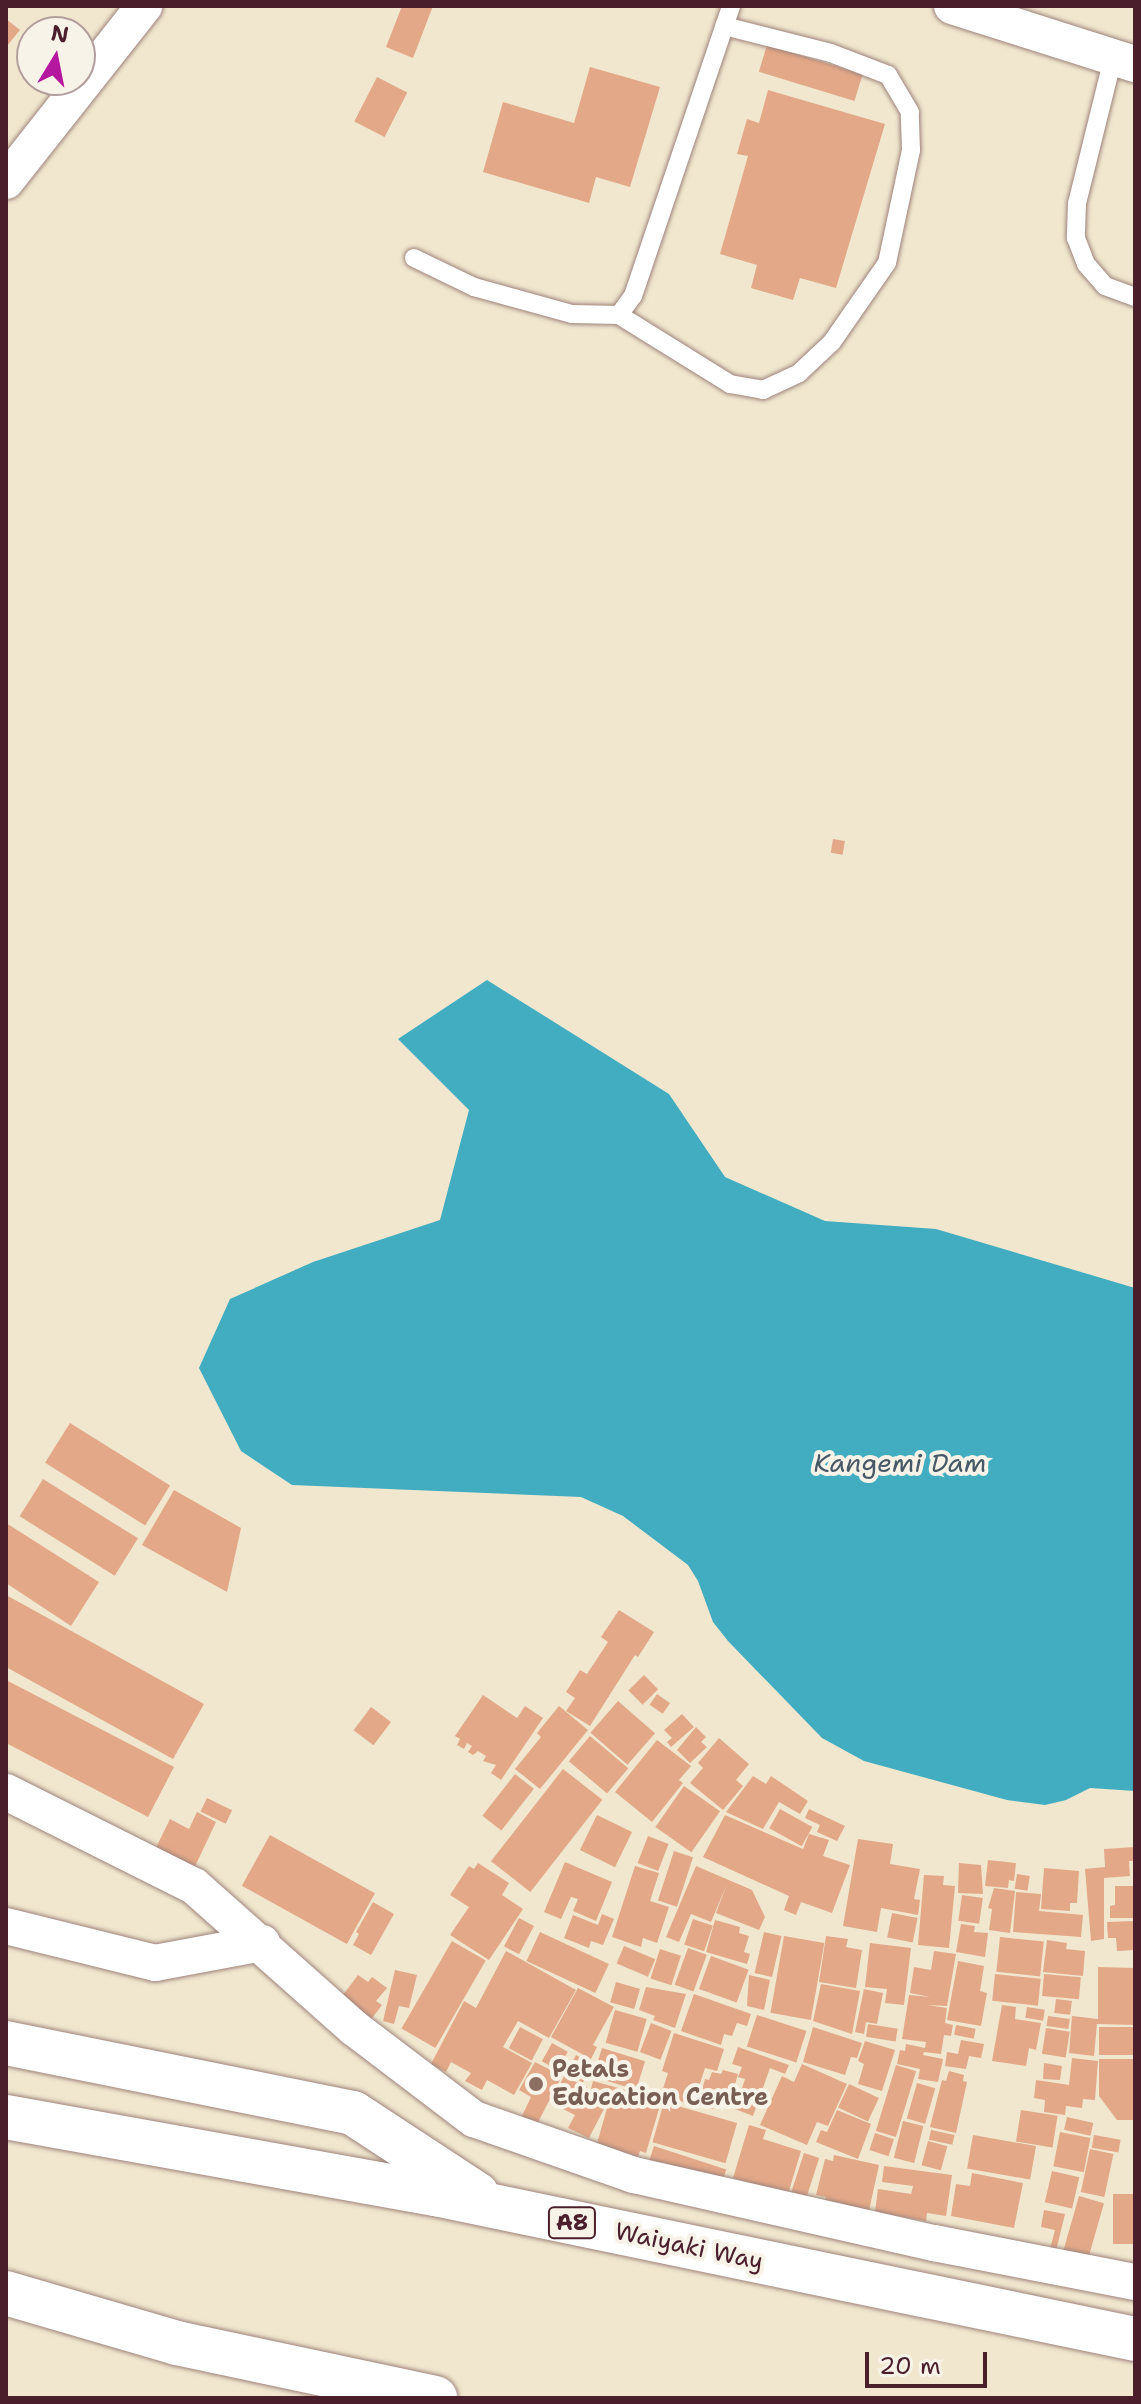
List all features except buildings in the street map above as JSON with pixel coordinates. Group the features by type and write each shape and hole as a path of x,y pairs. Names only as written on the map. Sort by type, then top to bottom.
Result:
{"highway":[{"path":"6,2043 353,2113 497,2207"},
{"name":"Waiyaki Way","path":"6,2117 497,2207 1135,2339"},
{"path":"6,2293 177,2343 435,2398"}],"street":[{"path":"6,181 144,6"},
{"path":"952,6 1124,61"},
{"path":"6,1792 194,1886 262,1943 354,2028 474,2119 634,2175 934,2243 1135,2282"},
{"path":"6,1926 155,1963 262,1943"}],"lane":[{"path":"619,315 633,296 731,6"},
{"path":"414,258 474,287 572,314 619,315 730,384 763,390 799,373 832,342 887,263 911,150 910,112 888,75 831,53 724,26"},
{"path":"1124,61 1077,203 1076,238 1086,264 1105,286 1135,297"}],"water":[{"name":"Kangemi Dam","path":"487,980 669,1094 725,1177 825,1221 936,1229 1135,1288 1135,1791 1090,1788 1066,1800 1045,1805 1007,1800 864,1761 822,1738 728,1641 713,1622 698,1581 688,1565 623,1516 581,1497 292,1485 241,1451 199,1368 230,1299 313,1262 440,1220 469,1110 398,1039"}],"place":[{"name":"Petals Education Centre","path":"536,2084"}]}
